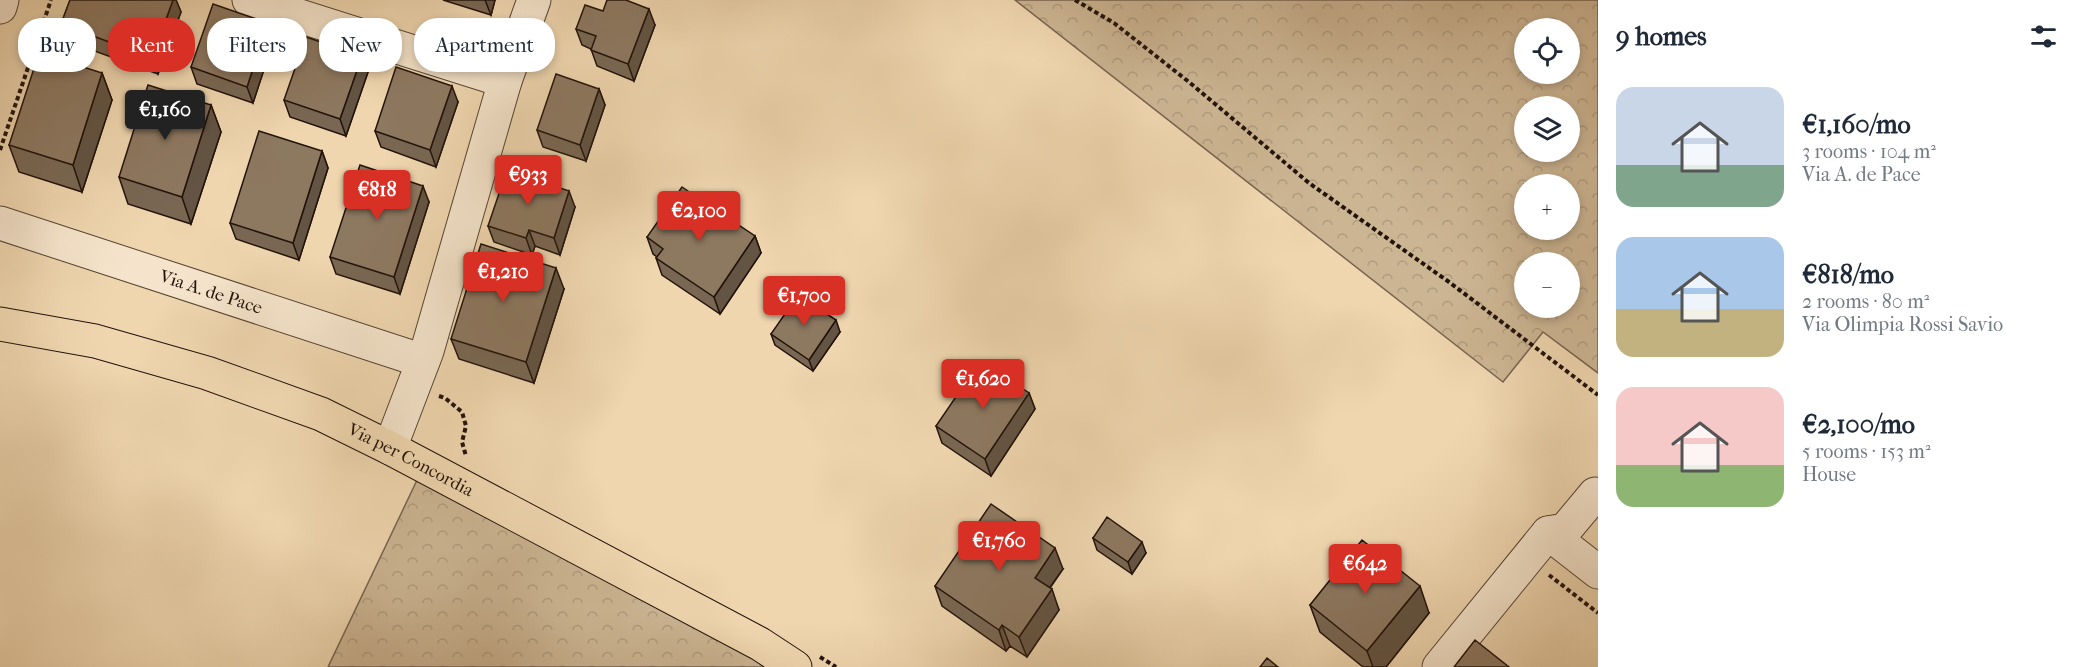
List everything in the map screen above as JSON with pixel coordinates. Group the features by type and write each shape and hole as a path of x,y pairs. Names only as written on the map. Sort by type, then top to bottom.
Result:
{"main road":[{"name":"Via per Concordia","path":"0,324 95,341 207,373 321,414 390,448 749,638 795,667"}],"street":[{"path":"0,7 2,0"},
{"path":"249,0 506,81"},
{"path":"390,448 423,362 506,81 534,0"},
{"name":"Via A. de Pace","path":"0,223 423,362"},
{"path":"1439,667 1548,533 1565,530 1595,494 1598,496"},
{"path":"1548,533 1598,573"}],"path":[{"path":"0,150 51,0"},
{"path":"1075,0 1114,23 1189,82 1309,183 1449,282 1598,395"},
{"path":"1543,571 1598,613"}],"green space":[{"path":"1015,0 1598,0 1598,373 1543,332 1503,382"},
{"path":"419,476 774,667 328,667"}],"building":[{"path":"70,0 173,0 166,18 108,18 108,42 96,37 96,18 63,18"},
{"path":"607,0 626,0 649,9 628,64 591,50 596,36 576,29 585,5 603,11"},
{"path":"213,4 254,18 208,18"},
{"path":"207,21 207,72 252,72 247,87 195,68 195,56"},
{"path":"307,37 319,41 319,72 356,72 340,119 284,100 294,72 307,72"},
{"path":"402,69 452,86 430,150 375,131 394,72 402,72"},
{"path":"96,71 102,73 73,165 9,145 33,72"},
{"path":"556,74 599,89 580,145 537,130"},
{"path":"148,85 211,105 182,197 119,177"},
{"path":"259,131 322,151 293,243 230,223"},
{"path":"360,165 423,186 394,277 330,257"},
{"path":"507,170 569,191 554,238 529,230 526,238 488,226"},
{"path":"682,187 755,236 714,297 656,258 663,249 647,237"},
{"path":"481,244 556,268 526,362 451,339"},
{"path":"798,295 836,320 809,360 771,334"},
{"path":"981,360 1029,393 985,459 936,426"},
{"path":"991,504 1055,548 1035,578 1052,589 1019,637 1002,625 999,630 935,586"},
{"path":"1107,517 1142,542 1128,562 1093,538"},
{"path":"1362,540 1420,586 1367,651 1310,605"},
{"path":"1475,640 1509,667 1454,667"},
{"path":"1267,658 1278,667 1260,667"}]}
